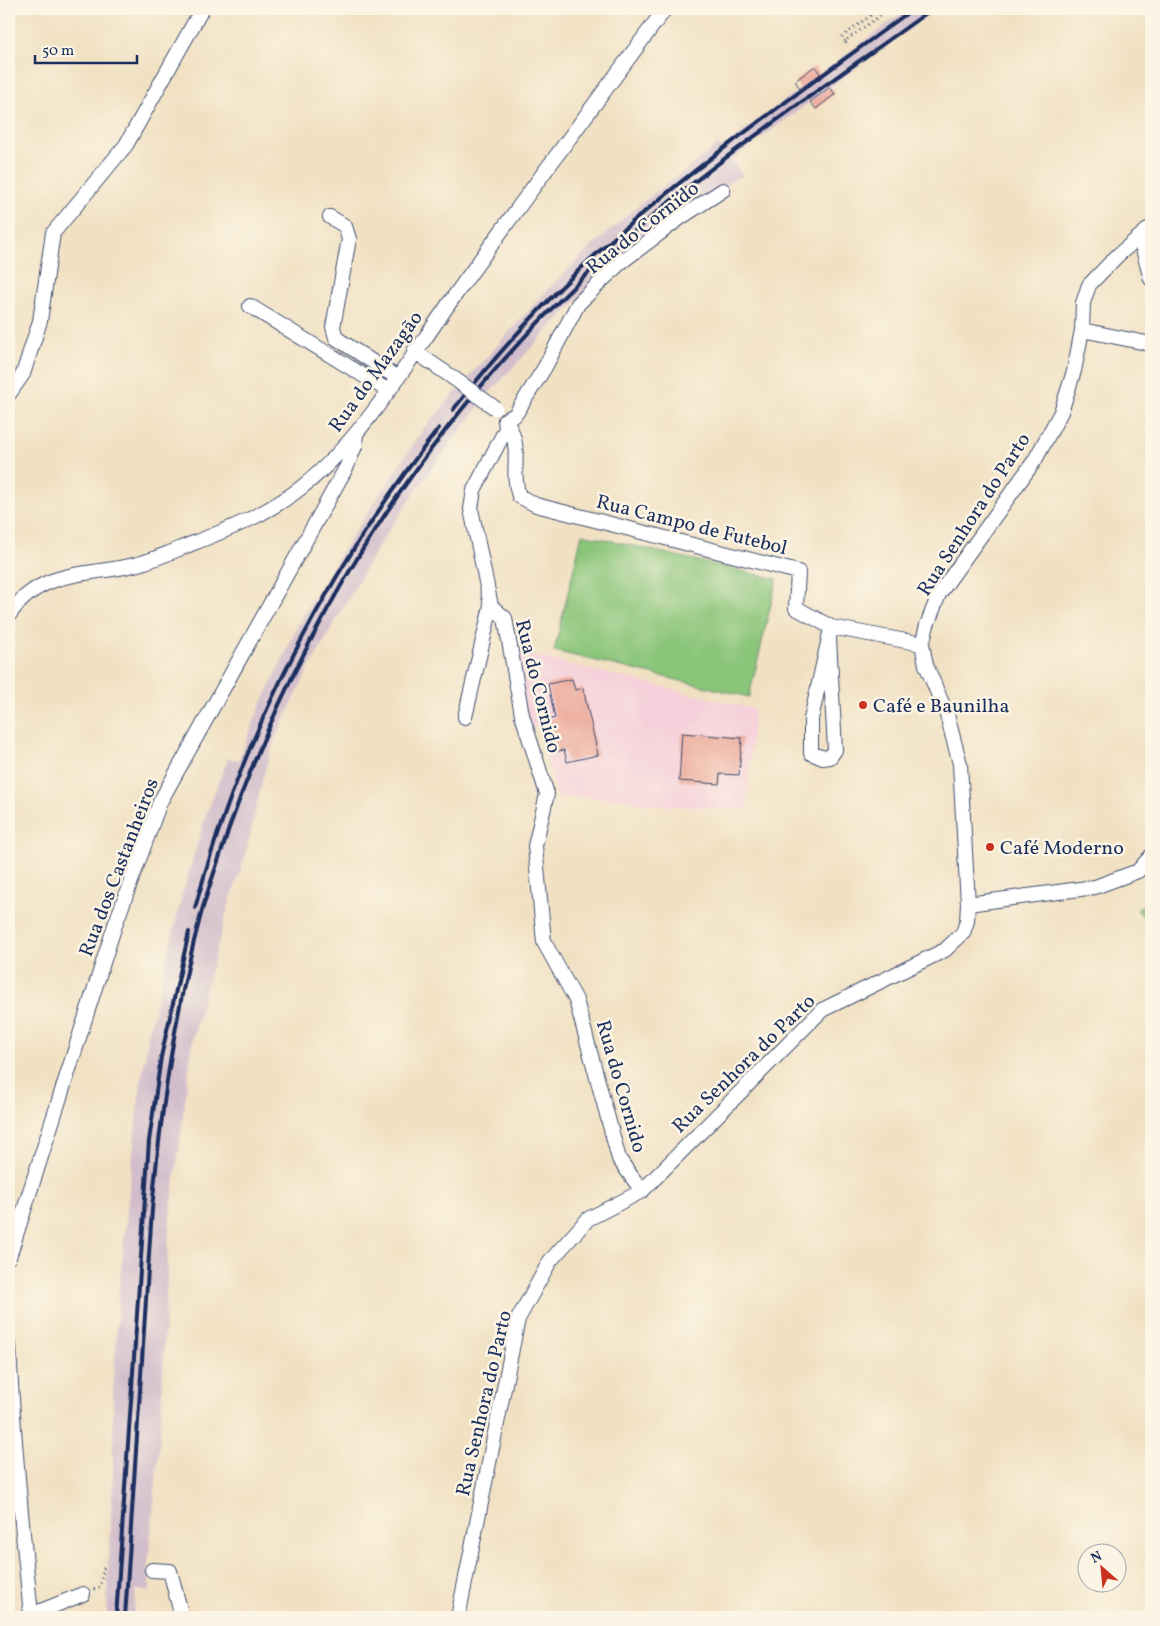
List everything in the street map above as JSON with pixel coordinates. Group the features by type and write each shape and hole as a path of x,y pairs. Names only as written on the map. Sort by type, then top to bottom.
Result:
{"street":[{"path":"9,394 23,374 40,321 53,233 126,145 202,9"},
{"name":"Rua do Mazagão","path":"9,615 14,607 34,590 56,578 139,564 229,529 263,513 301,488 327,466 356,433 665,9"},
{"name":"Rua do Cornido","path":"642,1191 619,1159 576,1000 544,942 535,846 547,794 522,715 505,618 491,606 471,509 474,490 506,429 506,420 515,415 545,367 578,304 620,263 680,218 723,190"},
{"path":"330,217 345,226 349,239 333,327 336,338 396,377"},
{"name":"Rua Senhora do Parto","path":"458,1617 518,1320 550,1261 588,1219 642,1191 822,1010 946,950 962,933 967,922 968,904 960,764 947,715 926,665 922,644 927,625 939,594 1035,460 1061,412 1074,371 1082,330 1083,303 1089,285 1151,227"},
{"path":"1140,238 1151,279"},
{"path":"250,306 387,390"},
{"path":"1082,330 1151,344"},
{"path":"414,352 495,408 506,420"},
{"name":"Rua Campo de Futebol","path":"506,420 514,433 517,448 514,480 519,496 536,505 798,572 796,608 830,632 922,644"},
{"name":"Rua dos Castanheiros","path":"9,1257 115,925 160,802 347,466 355,446 356,433"},
{"path":"465,717 491,606"},
{"path":"830,632 835,750 830,757 823,758 811,753 811,719 830,632"},
{"path":"968,904 1095,887 1138,871 1151,856"},
{"path":"9,1345 14,1473 33,1616 83,1594"},
{"path":"152,1570 170,1571 182,1617"}],"path":[{"path":"879,9 842,37 846,42 889,9"},
{"path":"83,1594 100,1587 104,1566"}],"shaded area":[{"path":"907,9 936,9 731,160 743,176 738,177 676,217 594,284 563,314 489,393 432,468 378,546 308,670 275,739 265,769 245,856 226,914 193,1037 169,1226 160,1437 148,1566 150,1591 136,1590 133,1617 107,1617 113,1483 113,1392 119,1291 138,1103 149,1032 182,895 206,815 228,758 239,760 257,714 300,621 339,556 425,427 542,295 590,248 640,204 718,145 721,148"},
{"path":"514,651 754,709 746,809 651,805 615,798 557,797 538,726 530,727"}],"green space":[{"path":"582,534 777,579 749,697 554,651"},
{"path":"1151,899 1151,925 1137,910"}],"building":[{"path":"815,66 820,74 800,89 795,81"},
{"path":"830,87 835,94 816,109 810,102"},
{"path":"572,679 575,690 583,688 598,755 567,762 564,750 554,752 547,720 555,718 548,684"},
{"path":"682,733 742,738 739,775 720,774 719,784 679,781"}],"railway":[{"path":"453,410 498,355 530,320 580,269 619,234 700,166 913,9"},
{"path":"125,1617 152,1209 160,1134 176,1023 207,892 260,747 297,668 338,591 384,517 434,446 488,378 547,313 610,253 687,188 767,127 932,9"},
{"path":"195,908 214,843 237,779 293,656 325,596 361,538 439,428"},
{"path":"116,1617 149,1141 161,1057 189,932"}],"place":[{"name":"Café e Baunilha","path":"863,705"},
{"name":"Café Moderno","path":"990,847"}]}
